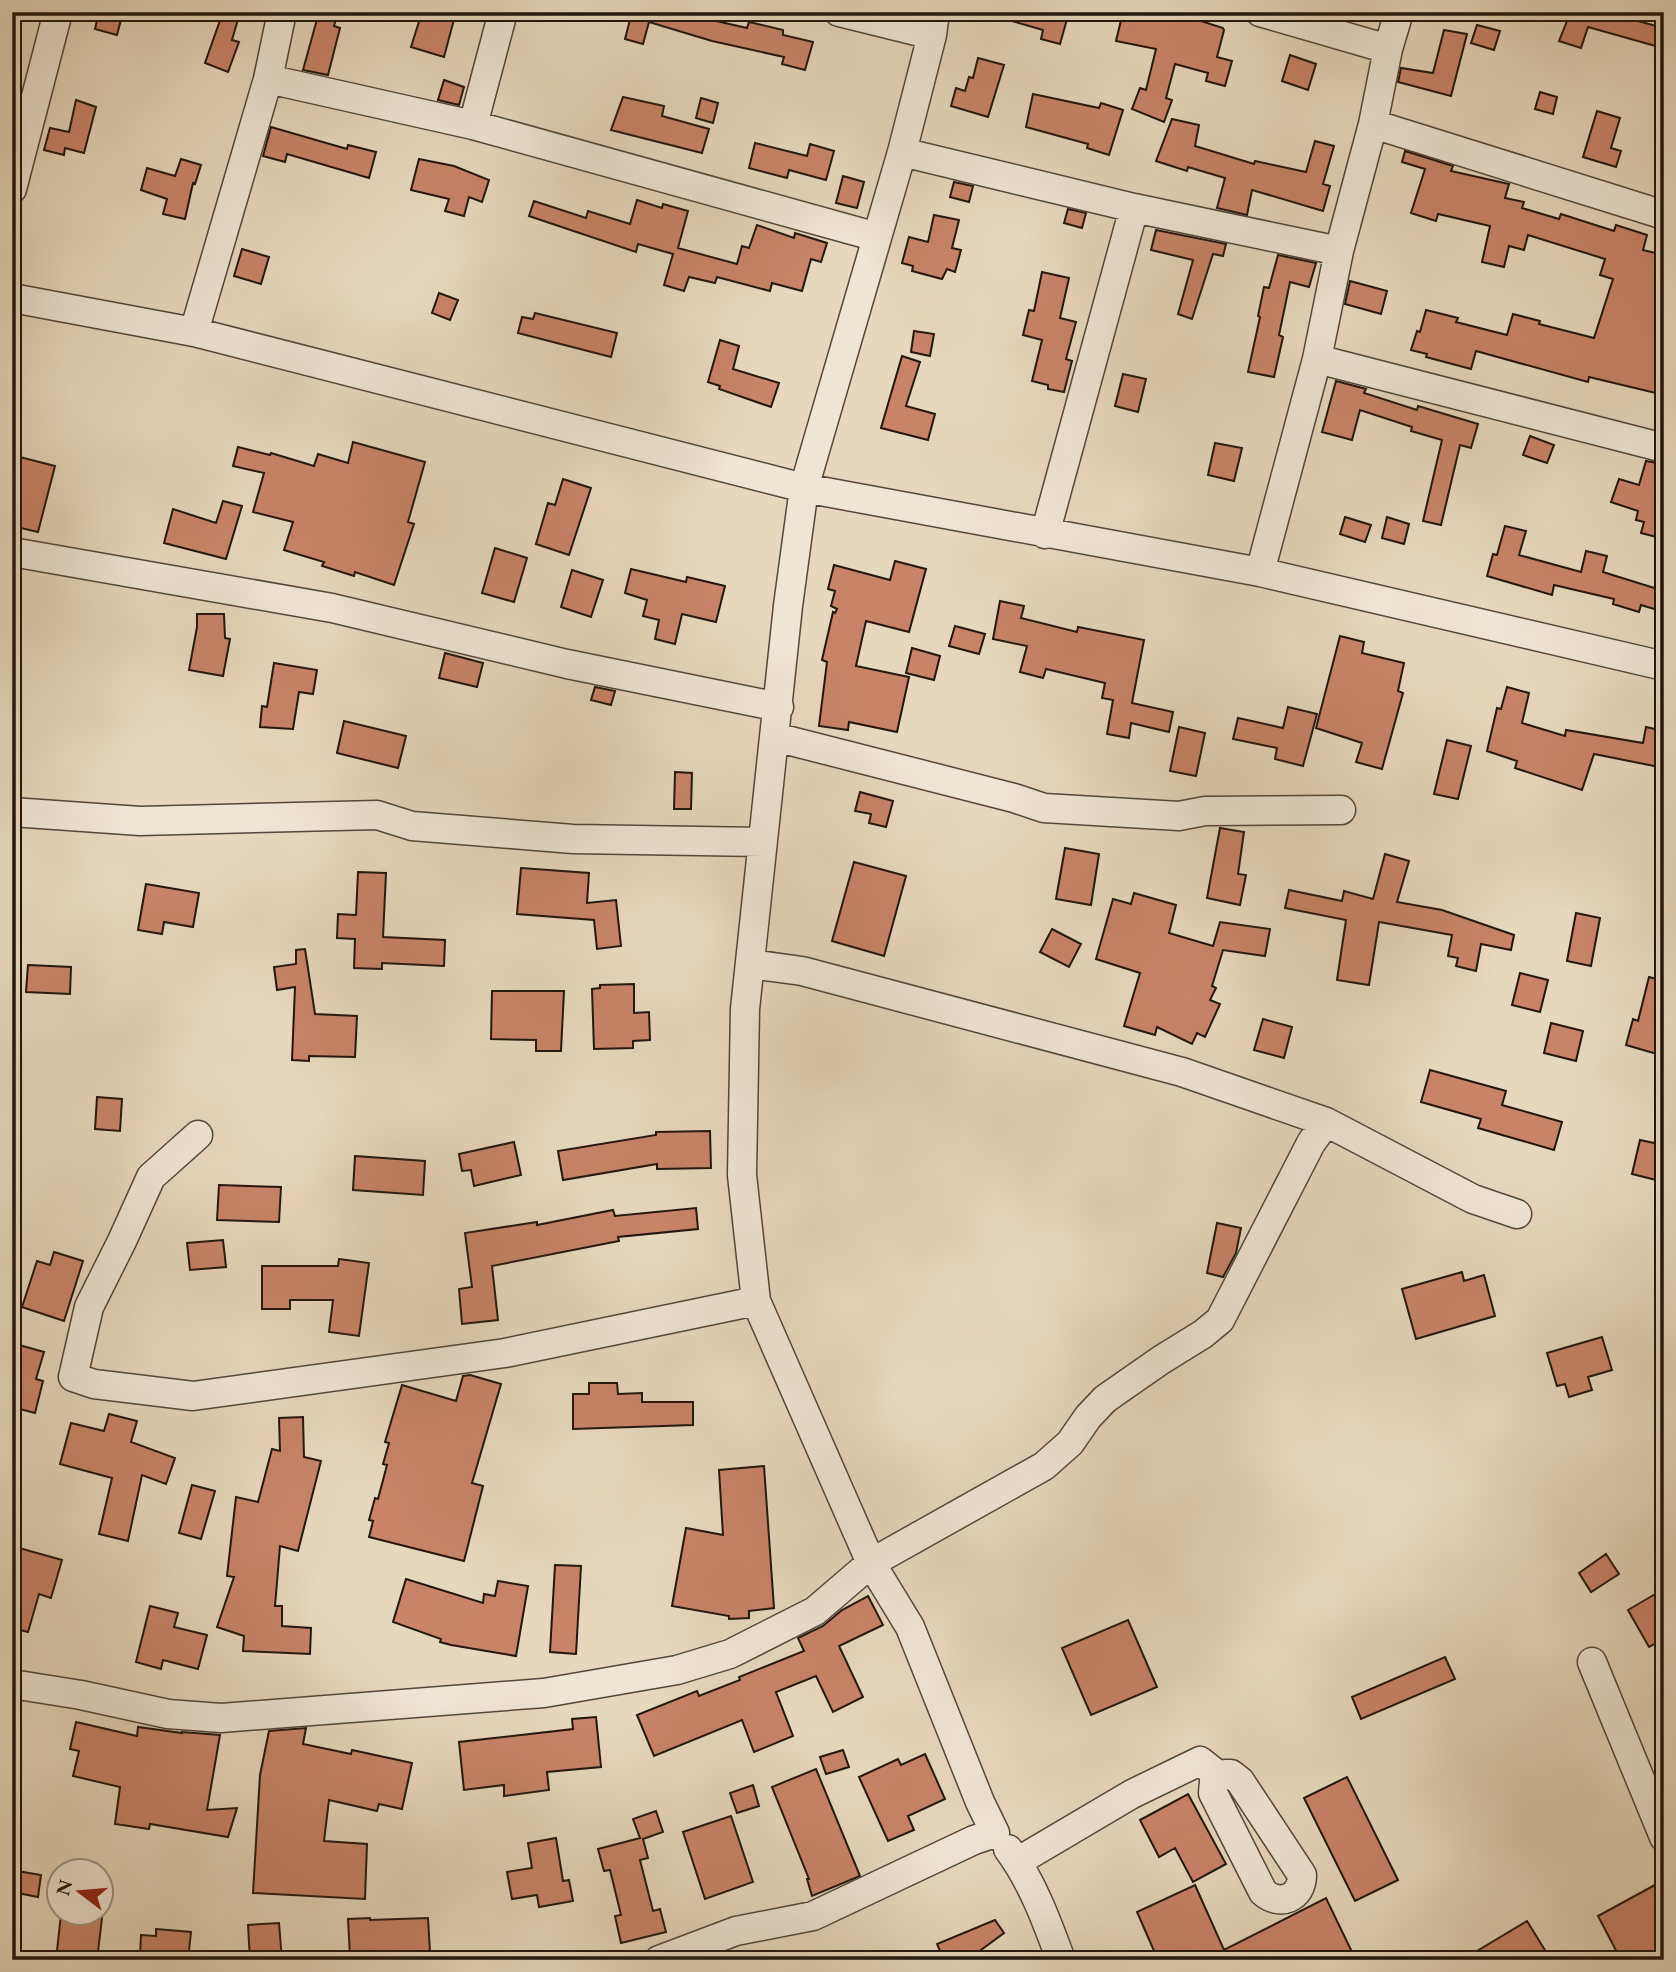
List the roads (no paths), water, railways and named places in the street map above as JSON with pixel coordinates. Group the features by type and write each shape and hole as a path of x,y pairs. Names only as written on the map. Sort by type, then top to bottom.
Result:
{"street":[{"path":"12,189 58,12"},
{"path":"194,332 268,79 282,12"},
{"path":"473,125 503,12"},
{"path":"839,12 934,24 902,152 804,488 788,606 745,1009 742,1175 756,1301 871,1563 909,1627 995,1833 1017,1862 1062,1960"},
{"path":"1260,12 1388,49"},
{"path":"1259,572 1317,359 1339,251 1399,12"},
{"path":"268,79 473,125 877,237"},
{"path":"1373,124 1664,215"},
{"path":"902,152 1135,208 1339,251"},
{"path":"1045,534 1135,208"},
{"path":"12,298 194,332 804,488 1259,572 1664,666"},
{"path":"1317,359 1664,448"},
{"path":"12,552 332,608 567,664 779,707"},
{"path":"775,737 1044,808 1179,816 1205,811 1341,810"},
{"path":"12,812 139,821 377,815 412,826 573,839 762,842"},
{"path":"751,964 802,971 1182,1072 1326,1122 1473,1199 1517,1214"},
{"path":"12,1684 81,1695 168,1714 221,1718 544,1693 677,1670 730,1654 815,1611 871,1563 1044,1466 1070,1443 1105,1399 1220,1320 1311,1143 1326,1122"},
{"path":"198,1135 150,1177 89,1307 73,1377 94,1384 193,1396 505,1353 756,1301"},
{"path":"1592,1662 1664,1837"},
{"path":"1017,1862 1132,1794 1200,1761 1219,1776"},
{"path":"659,1960 736,1931 813,1916 974,1840 995,1833"}]}
